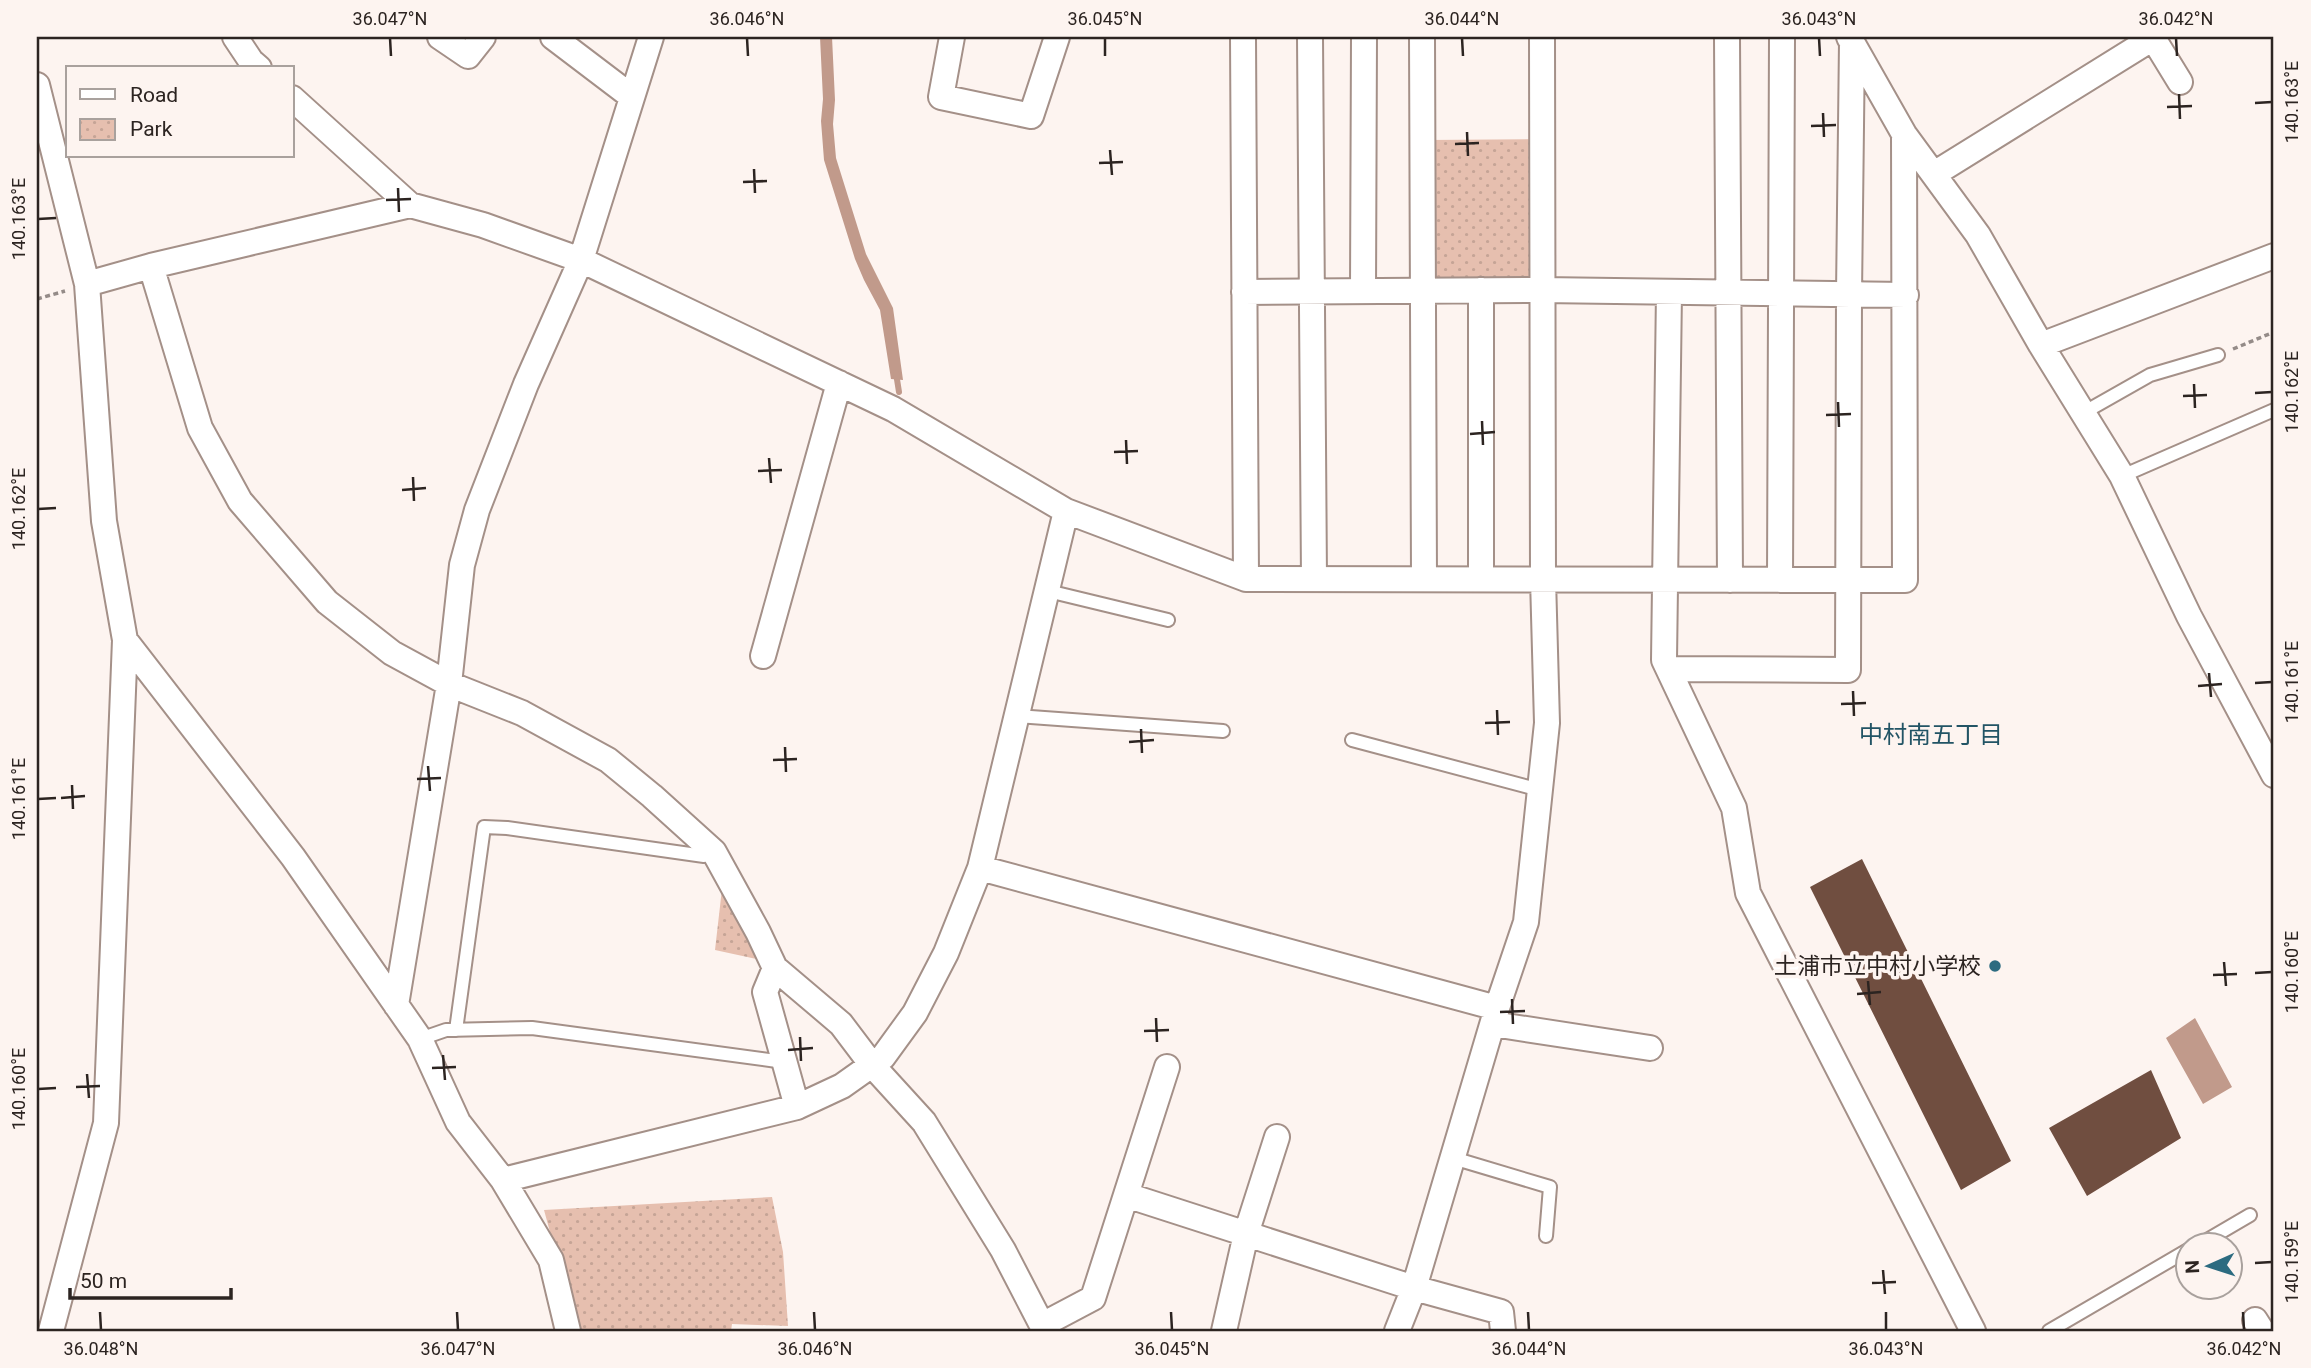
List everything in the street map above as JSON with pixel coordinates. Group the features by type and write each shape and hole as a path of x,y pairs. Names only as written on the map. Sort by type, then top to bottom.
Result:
{"street":[{"path":"235,37 257,66"},
{"path":"440,37 468,56 483,37"},
{"path":"553,37 632,97"},
{"path":"396,1005 449,684 462,565 477,510 526,384 581,260 651,37"},
{"path":"952,37 941,97 1031,116 1057,37"},
{"path":"1243,37 1246,579"},
{"path":"1310,37 1314,579"},
{"path":"1363,291 1364,37"},
{"path":"1422,37 1424,579"},
{"path":"1397,1331 1414,1288 1495,1016 1526,922 1547,723 1543,579 1542,37"},
{"path":"1727,37 1730,580"},
{"path":"1780,580 1782,37"},
{"path":"1934,174 2153,38 2180,82"},
{"path":"1850,39 1904,134 1978,235 2041,345 2122,476 2189,616 2274,775"},
{"path":"1669,669 1848,670 1850,39"},
{"path":"37,85 87,284 104,521 125,640 106,1123 51,1331"},
{"path":"294,100 410,205 483,225 581,260 893,410 1066,511 1246,579 1905,580 1904,134"},
{"path":"87,284 151,266 410,205"},
{"path":"2041,345 2274,257"},
{"path":"151,266 200,428 240,500 327,601 392,653 449,684 522,713 608,760 713,852 775,968 841,1024 872,1065 924,1122 1003,1250 1044,1328 1093,1298 1167,1067"},
{"path":"1481,290 1481,579"},
{"path":"1244,292 1542,290 1906,295"},
{"path":"1668,292 1667,580 1664,660 1734,808 1748,893 1973,1331"},
{"path":"763,656 839,383"},
{"path":"503,1180 797,1107 842,1086 883,1057 915,1013 946,953 980,868 1066,511"},
{"path":"125,640 293,857 421,1039 458,1122 503,1180 551,1260 568,1331"},
{"path":"980,868 1495,1016 1650,1048"},
{"path":"775,968 765,992 797,1107"},
{"path":"1223,1331 1247,1234 1277,1136"},
{"path":"1126,1195 1414,1288 1501,1312 1503,1331"}],"lane":[{"path":"2083,413 2150,375 2218,355"},
{"path":"2122,476 2274,410"},
{"path":"1048,591 1168,620"},
{"path":"1017,716 1223,731"},
{"path":"1352,740 1540,790"},
{"path":"456,1030 484,827 704,856 713,852"},
{"path":"421,1039 446,1030 532,1028 784,1062"},
{"path":"1452,1158 1550,1187 1546,1236"},
{"path":"2220,1232 2250,1215"},
{"path":"2049,1331 2174,1259"}],"path":[{"path":"37,299 87,284"},
{"path":"2218,355 2274,332"}],"green space":[{"path":"1541,139 1542,285 1429,286 1427,140"},
{"path":"723,880 745,936 761,960 715,950"},
{"path":"772,1197 783,1252 788,1326 732,1324 731,1331 577,1331 544,1210"}],"shaded area":[{"path":"820,37 832,37 836,158 866,254 893,308 903,380 891,379 880,310 855,259 824,160"},
{"path":"2195,1018 2232,1087 2203,1104 2166,1038"}],"building":[{"path":"1862,859 2011,1161 1961,1190 1810,887"},
{"path":"2151,1070 2181,1138 2087,1196 2049,1128"}],"waterway":[{"path":"896,373 899,392"}],"place":[{"name":"土浦市立中村小学校","path":"1995,966"}],"district":[{"name":"中村南五丁目","path":"1931,735"}]}
